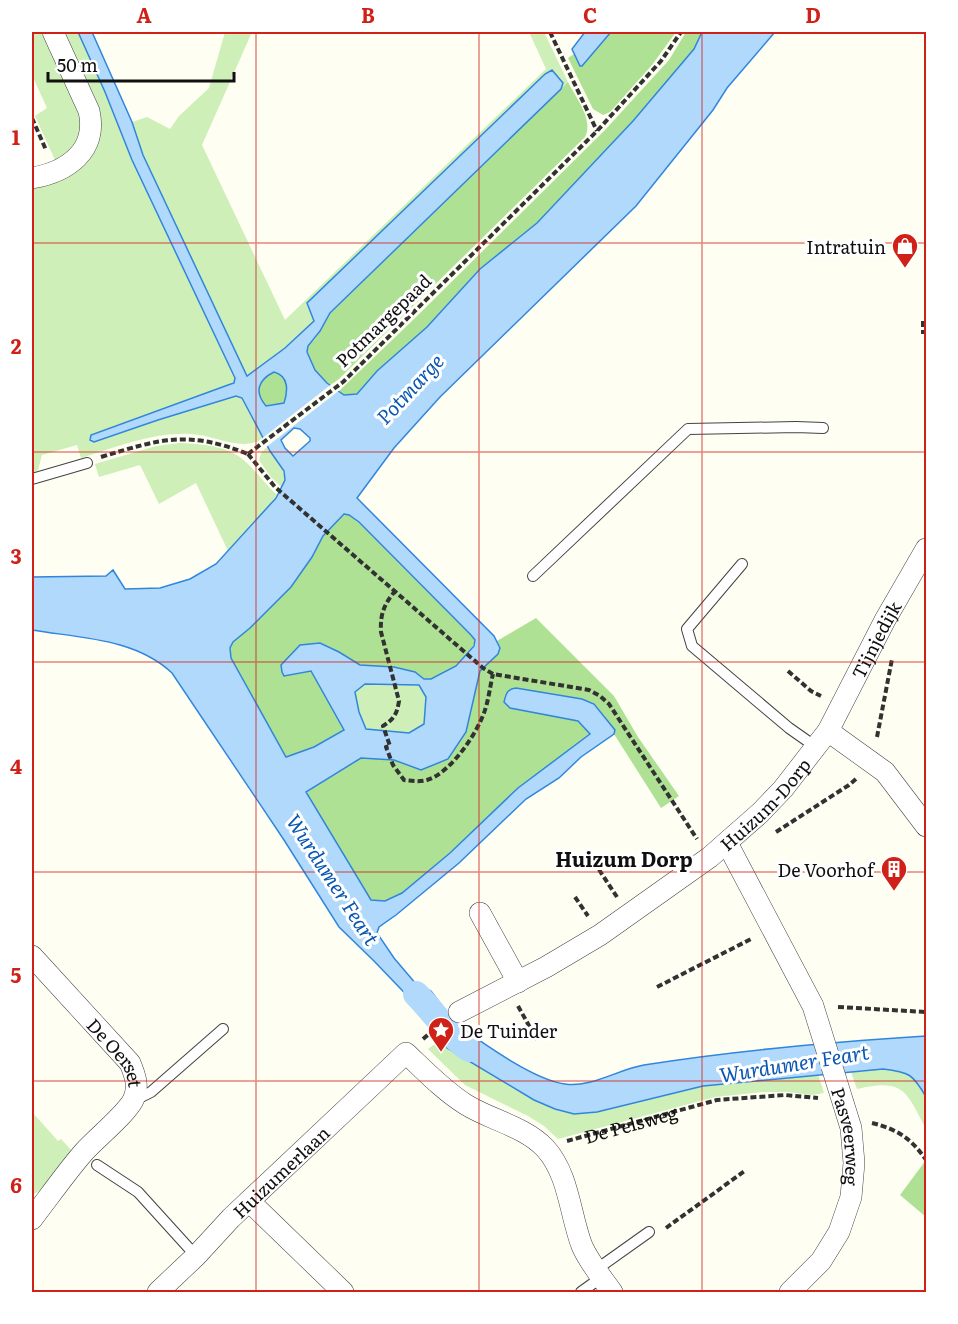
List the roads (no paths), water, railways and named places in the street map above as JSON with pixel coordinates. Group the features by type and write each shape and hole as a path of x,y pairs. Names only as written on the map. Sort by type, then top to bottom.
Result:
{"street":[{"path":"32,178 56,171 79,156 90,135 92,124 84,98 53,32"},
{"name":"Tijnjedijk","path":"822,739 885,620 927,549"},
{"path":"822,739 871,760 885,772 927,826"},
{"name":"Huizum-Dorp","path":"459,1012 515,989 600,935 710,857 783,789 822,739"},
{"name":"Pasveerweg","path":"727,843 813,1006 851,1128 854,1163 850,1197 839,1232 821,1261 790,1293"},
{"path":"480,913 515,989"},
{"name":"De Oerset","path":"32,956 130,1063 136,1076 133,1101 90,1159 33,1214"},
{"name":"Huizumerlaan","path":"158,1293 196,1256 218,1230 406,1053 445,1089 466,1104 522,1132 544,1148 555,1162 583,1248 604,1280"},
{"path":"249,1201 343,1293"}],"lane":[{"path":"533,576 688,429 823,428"},
{"path":"32,479 87,463"},
{"path":"742,564 687,629 692,646 789,729 822,739"},
{"path":"133,1101 151,1092 223,1029"},
{"path":"90,1159 138,1192 196,1256"},
{"path":"581,1293 604,1280 649,1232"}],"water":[{"name":"Potmarge","path":"78,32 92,32 132,122 143,155 247,376 285,348 314,321 307,303 545,74 552,70 563,83 561,89 330,313 308,346 307,352 315,370 327,383 344,395 357,394 377,371 427,327 480,269 537,223 633,121 694,49 702,32 775,32 727,88 713,110 636,206 440,397 394,448 357,498 494,636 500,648 498,654 480,671 466,732 448,759 421,770 394,760 361,758 306,792 371,900 385,901 402,893 450,853 518,788 590,734 578,721 510,708 504,702 509,691 516,688 582,699 594,704 615,730 614,734 581,757 559,778 526,799 459,863 379,927 377,933 394,958 416,984 431,991 446,1011 445,1016 434,1024 431,1020 428,1021 420,1009 339,927 284,840 172,673 157,661 124,646 106,641 32,630 32,577 106,576 113,570 125,589 160,588 190,579 216,564 276,498 285,480 284,471 270,451 242,398 236,396 94,442 90,440 91,435 234,383 235,378 132,160","holes":["274,372 285,380 287,389 284,403 266,406 262,401 259,391 261,383","294,428 300,429 310,438 310,441 293,456 281,440","344,514 359,522 471,635 475,640 474,646 456,666 431,679 424,679 415,672 394,667 360,665 320,643 300,645 281,665 284,676 311,671 344,730 314,747 286,757 231,658 230,648 233,642 291,587 312,557 323,536","365,684 419,685 426,697 424,724 409,733 366,729 359,712 355,692"]},
{"path":"585,32 611,32 580,66 572,49"},
{"path":"453,1022 523,1068 552,1081 565,1084 595,1081 644,1065 714,1055 926,1036 926,1097 914,1079 905,1073 883,1069 703,1086 597,1112 574,1114 534,1100 447,1048 439,1036 439,1031"}],"waterway":[{"name":"Wurdumer Feart","path":"416,994 448,1030 469,1049"}],"place":[{"name":"Intratuin","path":"905,269"},
{"name":"De Voorhof","path":"894,892"},
{"name":"De Tuinder","path":"441,1053"}],"district":[{"name":"Huizum Dorp","path":"624,858"}]}
